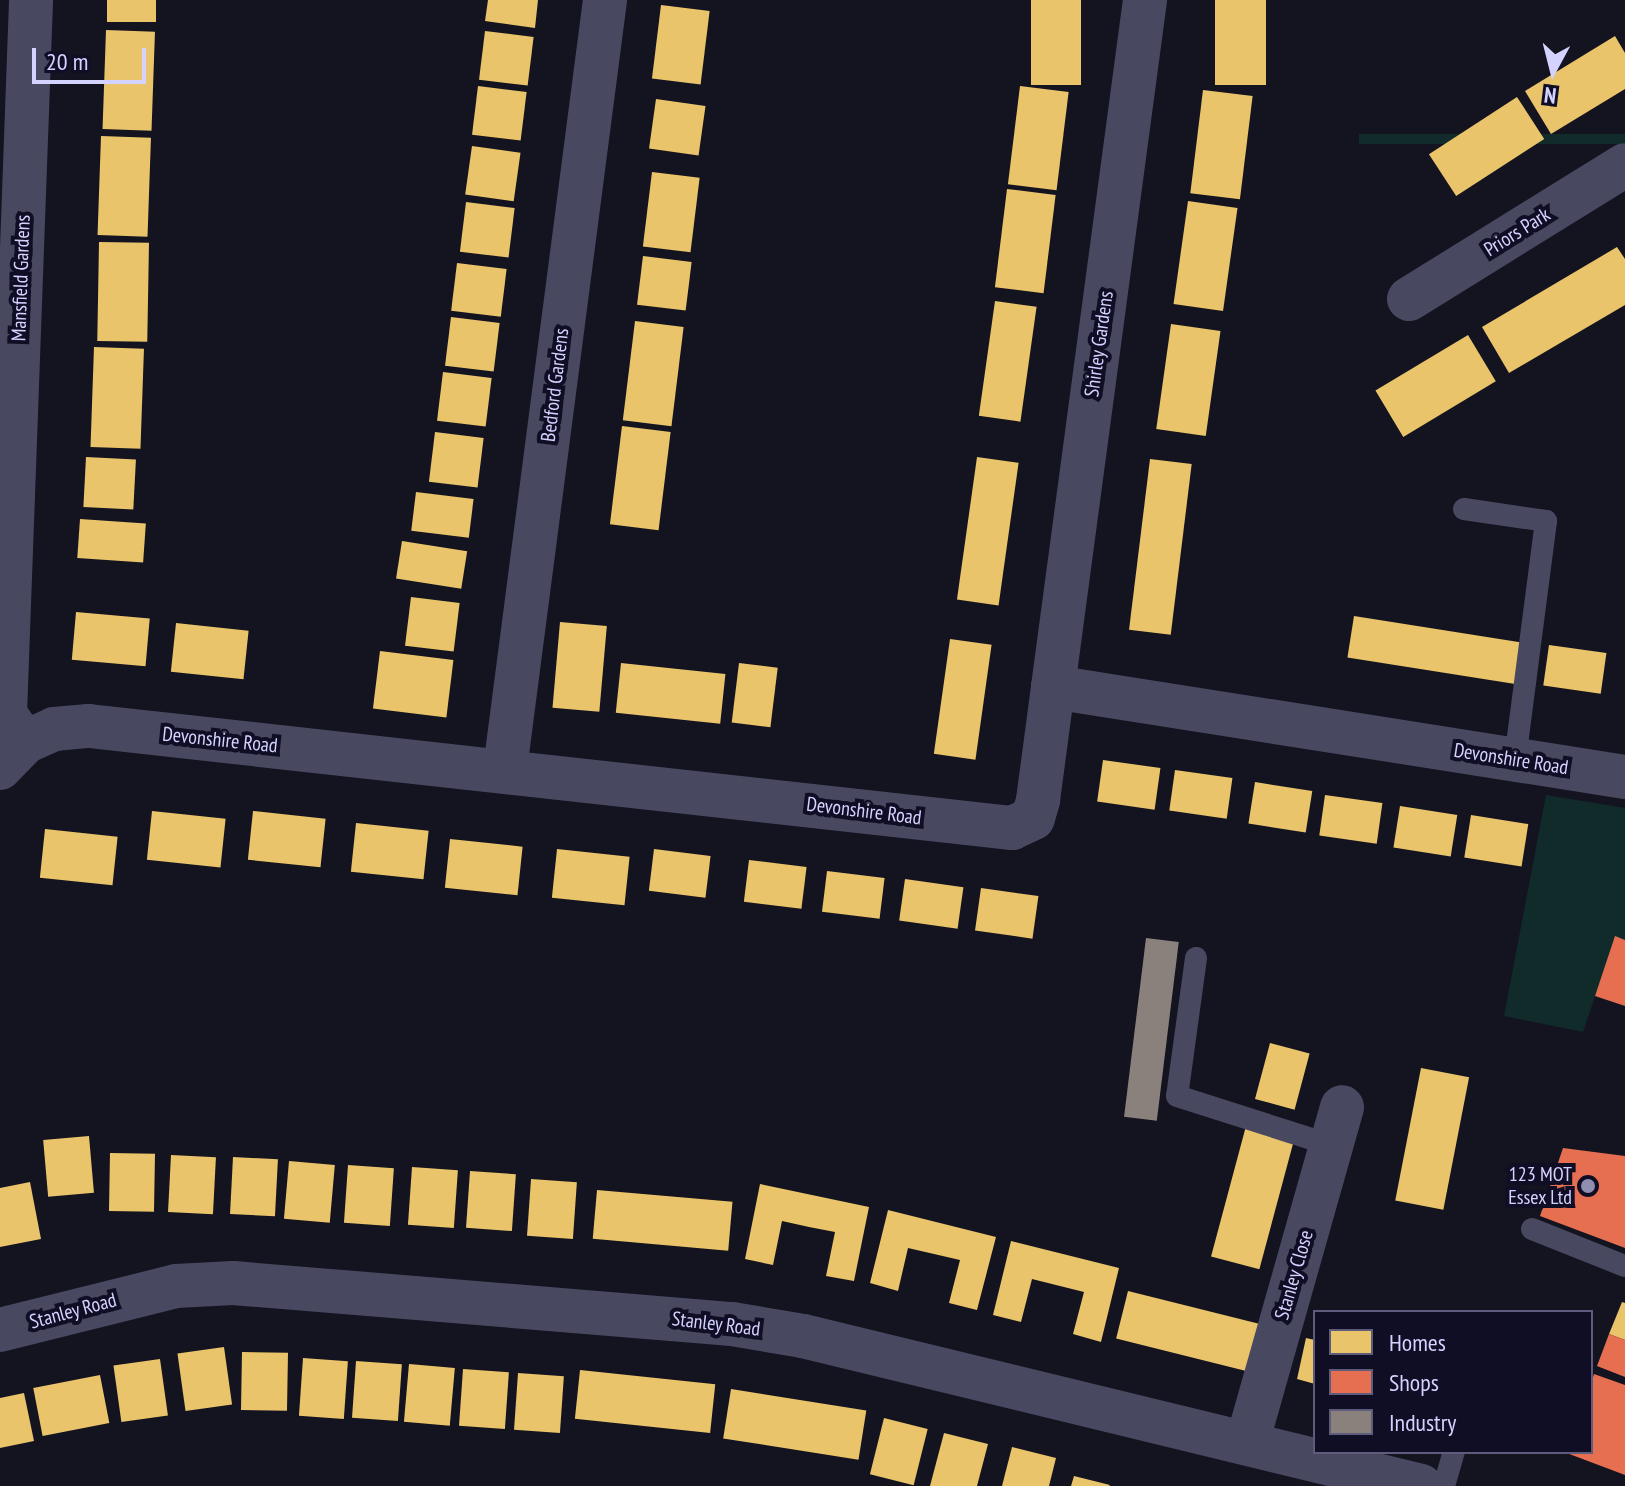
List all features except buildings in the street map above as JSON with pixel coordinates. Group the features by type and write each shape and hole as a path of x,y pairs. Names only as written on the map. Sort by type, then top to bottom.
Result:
{"street":[{"name":"Mansfield Gardens","path":"12,755 5,714 31,0"},
{"name":"Bedford Gardens","path":"505,769 605,0"},
{"name":"Shirley Gardens","path":"1053,687 1145,0"},
{"name":"Priors Park","path":"1409,299 1625,165"},
{"name":"Devonshire Road","path":"12,755 54,729 89,726 505,769 1012,828 1033,818 1053,687 1625,777"},
{"name":"Stanley Close","path":"1247,1443 1336,1126"},
{"name":"Stanley Road","path":"0,1330 176,1286 233,1283 732,1324 803,1336 1421,1486"}],"lane":[{"path":"1464,509 1546,521 1515,760"},
{"path":"1196,958 1177,1096 1336,1126"},
{"path":"1532,1229 1625,1266"},
{"path":"1444,1486 1453,1454"}],"green space":[{"path":"1359,134 1625,134 1625,144 1359,144"},
{"path":"1546,795 1625,808 1625,940 1615,937 1583,1032 1504,1016"}],"place":[{"name":"123 MOT Essex Ltd","path":"1588,1186"}]}
